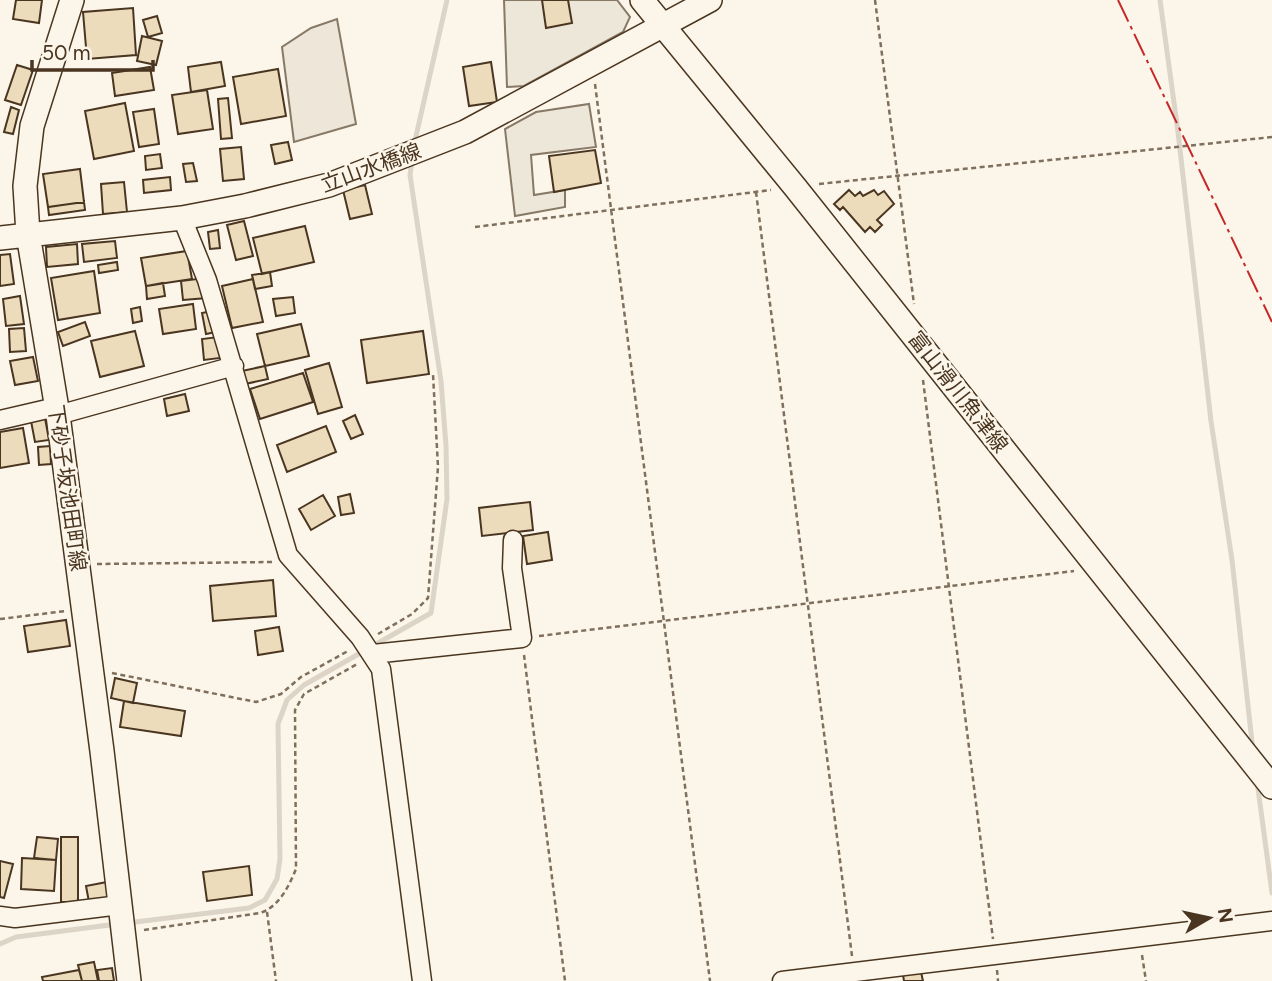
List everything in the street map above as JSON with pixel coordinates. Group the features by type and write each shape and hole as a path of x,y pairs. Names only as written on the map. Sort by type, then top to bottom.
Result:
{"main road":[{"name":"下砂子坂池田町線","path":"72,0 32,126 25,186 28,234 57,411 129,981"},
{"name":"富山滑川魚津線","path":"642,0 796,187 1272,787"},
{"name":"立山水橋線","path":"0,238 182,218 329,186 465,132 710,0"}],"street":[{"path":"182,218 207,280 288,555 373,654 381,668 422,981"},
{"path":"0,420 57,411 234,366"},
{"path":"373,654 522,638 512,568 513,540"},
{"path":"0,916 15,918 120,905"},
{"path":"782,981 1272,921"}],"path":[{"path":"875,0 914,304"},
{"path":"592,63 710,981"},
{"path":"475,227 898,174 1272,137"},
{"path":"756,192 810,603 854,972"},
{"path":"919,342 995,954"},
{"path":"77,564 275,562 288,555"},
{"path":"565,981 522,638 1098,568"},
{"path":"0,620 83,609"},
{"path":"123,933 229,919 267,911 290,884 296,869 295,710 304,694 373,654"},
{"path":"267,911 276,981"},
{"path":"1140,937 1146,981"}],"shaded area":[{"path":"504,0 617,0 630,17 623,32 524,86 507,87"},
{"path":"337,19 356,124 294,142 282,47 311,28"},
{"path":"589,104 596,147 531,155 534,195 565,190 565,207 515,216 505,129 536,112"}],"building":[{"path":"16,0 42,0 39,23 13,19"},
{"path":"542,0 568,0 572,23 546,28"},
{"path":"133,8 136,55 87,59 83,12"},
{"path":"157,16 162,33 148,37 143,20"},
{"path":"142,36 162,41 156,65 137,61"},
{"path":"221,62 225,86 191,92 188,67"},
{"path":"491,62 497,102 469,106 463,67"},
{"path":"17,65 33,70 21,105 5,100"},
{"path":"150,67 154,90 115,96 112,73"},
{"path":"278,69 286,116 241,124 233,77"},
{"path":"207,90 213,129 178,134 172,95"},
{"path":"228,98 232,138 221,139 218,99"},
{"path":"125,103 134,151 94,159 85,111"},
{"path":"11,107 19,110 13,134 4,132"},
{"path":"154,109 159,144 139,147 133,112"},
{"path":"288,142 292,160 275,164 271,145"},
{"path":"241,147 244,179 223,181 220,149"},
{"path":"595,150 601,183 554,192 549,156"},
{"path":"160,154 162,168 146,170 145,156"},
{"path":"193,163 197,181 186,182 183,164"},
{"path":"80,169 84,202 48,207 43,174"},
{"path":"170,177 171,190 144,193 143,180"},
{"path":"124,182 127,212 103,214 101,184"},
{"path":"365,185 372,214 350,219 343,190"},
{"path":"849,190 855,196 860,192 863,196 874,190 878,195 884,191 894,204 877,220 882,225 875,232 870,227 865,232 843,207 840,210 834,204"},
{"path":"84,202 85,210 49,215 48,207"},
{"path":"244,221 253,256 236,260 227,225"},
{"path":"305,226 314,262 262,274 253,238"},
{"path":"218,230 220,248 210,249 208,232"},
{"path":"115,241 117,258 84,262 82,244"},
{"path":"77,244 78,264 47,267 46,247"},
{"path":"187,251 192,279 146,286 141,258"},
{"path":"10,254 14,284 0,286 0,255"},
{"path":"117,262 118,270 99,273 98,265"},
{"path":"94,271 100,313 58,320 51,278"},
{"path":"270,272 272,286 255,289 252,275"},
{"path":"205,278 207,298 183,300 181,281"},
{"path":"253,279 263,322 232,328 222,286"},
{"path":"163,283 165,296 147,299 146,286"},
{"path":"20,296 24,324 6,326 3,299"},
{"path":"293,297 295,313 276,316 273,299"},
{"path":"193,304 196,329 163,334 159,309"},
{"path":"140,307 142,321 133,323 131,309"},
{"path":"212,311 216,332 206,334 202,313"},
{"path":"85,322 90,336 63,346 58,332"},
{"path":"301,324 309,356 265,366 257,334"},
{"path":"24,328 26,351 10,352 9,329"},
{"path":"135,331 144,366 100,377 91,341"},
{"path":"423,331 429,374 367,383 361,340"},
{"path":"218,337 220,358 204,360 202,339"},
{"path":"33,357 38,381 15,385 10,361"},
{"path":"329,363 342,407 318,414 305,370"},
{"path":"265,366 268,379 245,384 242,371"},
{"path":"303,373 313,402 260,419 250,389"},
{"path":"185,394 189,411 167,416 164,399"},
{"path":"355,415 363,434 351,439 343,421"},
{"path":"45,418 49,440 35,442 31,421"},
{"path":"326,426 336,452 287,472 277,445"},
{"path":"23,428 29,463 0,468 0,432"},
{"path":"50,446 51,464 39,465 38,447"},
{"path":"350,494 354,513 341,515 338,497"},
{"path":"323,495 335,516 311,530 299,509"},
{"path":"530,502 533,530 482,536 479,508"},
{"path":"548,532 552,560 527,564 523,536"},
{"path":"273,580 276,616 213,621 210,586"},
{"path":"66,620 70,646 28,652 24,626"},
{"path":"279,627 283,651 258,655 255,631"},
{"path":"115,678 137,683 133,703 111,698"},
{"path":"124,701 185,711 181,736 120,727"},
{"path":"37,837 58,839 56,860 34,858"},
{"path":"61,837 78,837 78,902 61,902"},
{"path":"22,858 56,860 54,891 21,889"},
{"path":"0,861 13,864 4,898 0,897"},
{"path":"249,866 252,895 207,901 203,872"},
{"path":"107,882 110,898 89,902 86,886"},
{"path":"94,962 98,981 82,981 78,965"},
{"path":"112,968 114,981 99,981 97,970"},
{"path":"79,970 82,981 43,981 42,977"},
{"path":"921,972 923,981 904,981 903,975"}],"waterway":[{"path":"414,145 447,0"},
{"path":"1160,0 1211,421 1232,560 1253,751"},
{"path":"127,923 249,908 265,900 277,879 280,859 278,724 287,700 304,685 431,613 447,499 446,446 441,381 410,175 412,161"},
{"path":"1257,781 1272,893"},
{"path":"0,944 16,937 117,924"}],"power":[{"path":"1118,0 1272,322"}]}
